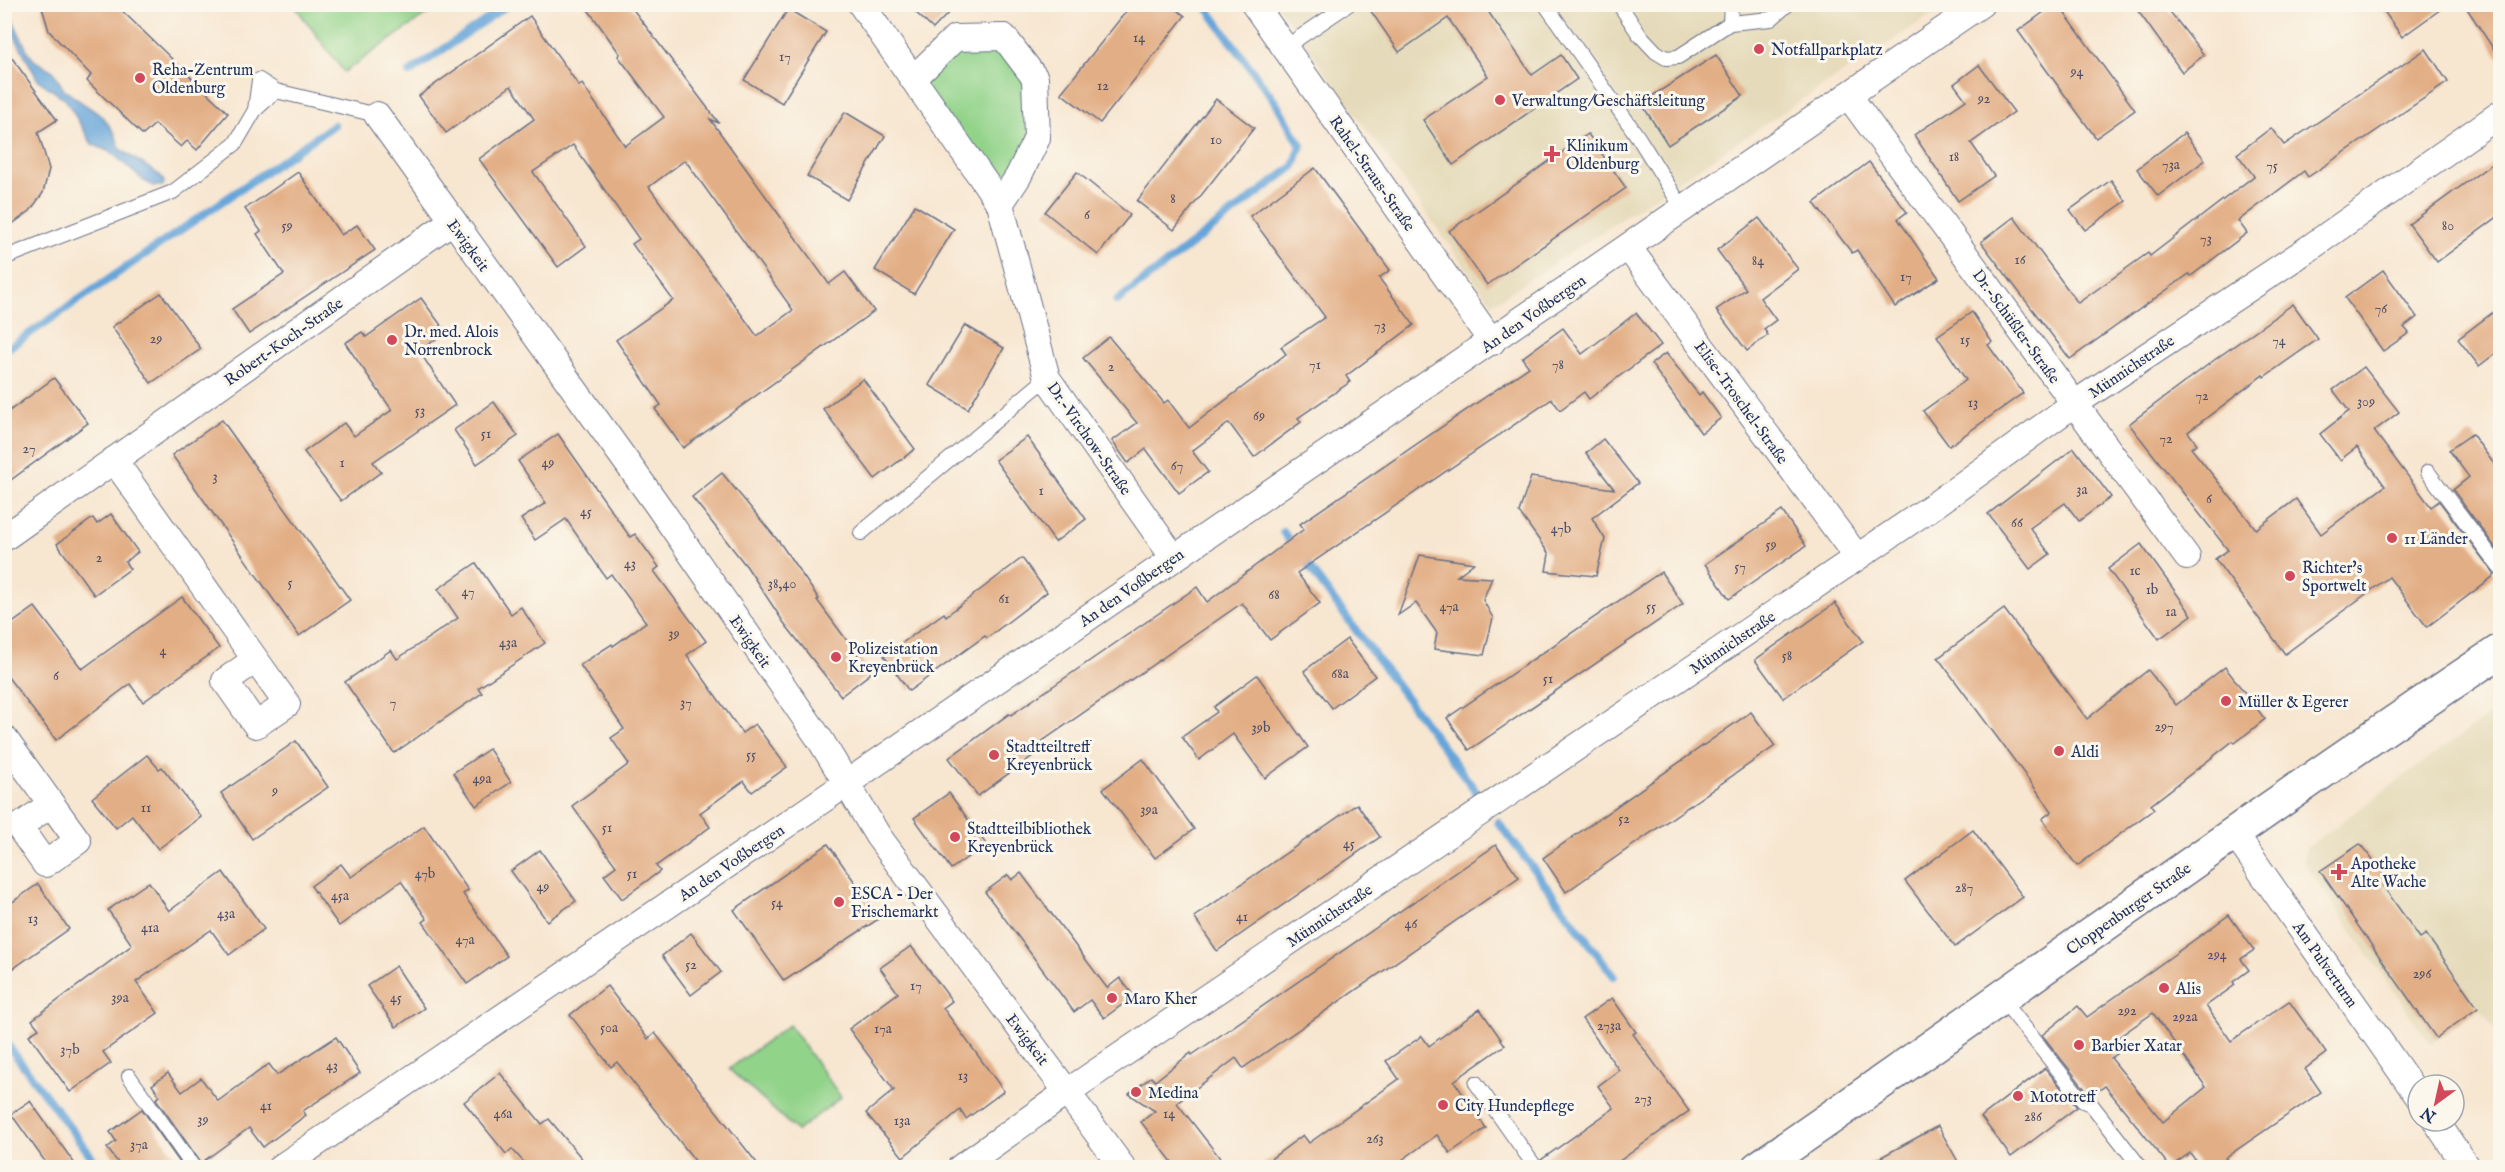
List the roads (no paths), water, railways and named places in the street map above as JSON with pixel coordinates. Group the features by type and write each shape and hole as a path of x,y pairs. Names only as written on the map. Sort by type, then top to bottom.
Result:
{"main road":[{"name":"Cloppenburger Straße","path":"1758,1167 2001,999 2372,736 2500,651"}],"street":[{"name":"Dr.-Virchow-Straße","path":"861,4 1000,204 1047,378 1174,558"},
{"name":"Rahel-Straus-Straße","path":"1254,4 1492,342"},
{"name":"An den Voßbergen","path":"280,1167 1492,342 1981,4"},
{"path":"913,79 955,38 1004,37 1035,78 1037,138 1018,177 1000,204"},
{"name":"Dr.-Schüßler-Straße","path":"1848,95 2187,557"},
{"name":"Münnichstraße","path":"960,1167 1936,504 2074,404 2308,249 2500,114"},
{"name":"Ewigkeit","path":"377,115 656,503 821,741 878,836 1123,1167"},
{"name":"Robert-Koch-Straße","path":"4,538 452,221"},
{"name":"Elise-Troschel-Straße","path":"1628,248 1857,558"},
{"path":"114,460 255,660"},
{"path":"4,738 51,804"},
{"name":"Am Pulverturm","path":"2234,833 2406,1079"},
{"path":"2444,1133 2467,1167"}],"lane":[{"path":"1284,48 1349,4"},
{"path":"1545,4 1638,137 1683,209"},
{"path":"1619,4 1639,34 1656,52 1666,58 1678,57 1730,23 1771,19 1788,4"},
{"path":"1730,23 1731,4"},
{"path":"255,110 259,80 276,91 377,115"},
{"path":"4,258 173,192 235,144 255,110 276,91"},
{"path":"861,533 1047,378"},
{"path":"2428,472 2500,568"},
{"path":"2001,999 2083,1101 2091,1104 2141,1167"},
{"path":"129,1076 194,1167"},
{"path":"1476,1083 1536,1167"}],"water":[{"path":"5,4 29,54 35,61 53,71 64,90 103,117 115,134 120,149 161,176 163,186 154,186 144,181 112,153 92,144 66,100 38,80 14,35 5,27"}],"waterway":[{"path":"409,73 509,4"},
{"path":"1117,301 1294,166 1301,145 1276,103 1204,4"},
{"path":"4,351 334,125"},
{"path":"1283,532 1477,793"},
{"path":"1498,822 1614,976"},
{"path":"4,1040 100,1168"}],"place":[{"name":"Notfallparkplatz","path":"1759,49"},
{"name":"Reha-Zentrum Oldenburg","path":"140,78"},
{"name":"Verwaltung/Geschäftsleitung","path":"1500,100"},
{"name":"Klinikum Oldenburg","path":"1552,154"},
{"name":"Dr. med. Alois Norrenbrock","path":"392,340"},
{"name":"11 Länder","path":"2392,538"},
{"name":"Richter's Sportwelt","path":"2290,576"},
{"name":"Polizeistation Kreyenbrück","path":"836,657"},
{"name":"Müller & Egerer","path":"2226,701"},
{"name":"Aldi","path":"2059,751"},
{"name":"Stadtteiltreff Kreyenbrück","path":"994,755"},
{"name":"Stadtteilbibliothek Kreyenbrück","path":"955,837"},
{"name":"Apotheke Alte Wache","path":"2339,872"},
{"name":"ESCA - Der Frischemarkt","path":"839,902"},
{"name":"Alis","path":"2164,988"},
{"name":"Maro Kher","path":"1112,998"},
{"name":"Barbier Xatar","path":"2079,1045"},
{"name":"Medina","path":"1136,1092"},
{"name":"Mototreff","path":"2018,1096"},
{"name":"City Hundepflege","path":"1443,1105"}]}
